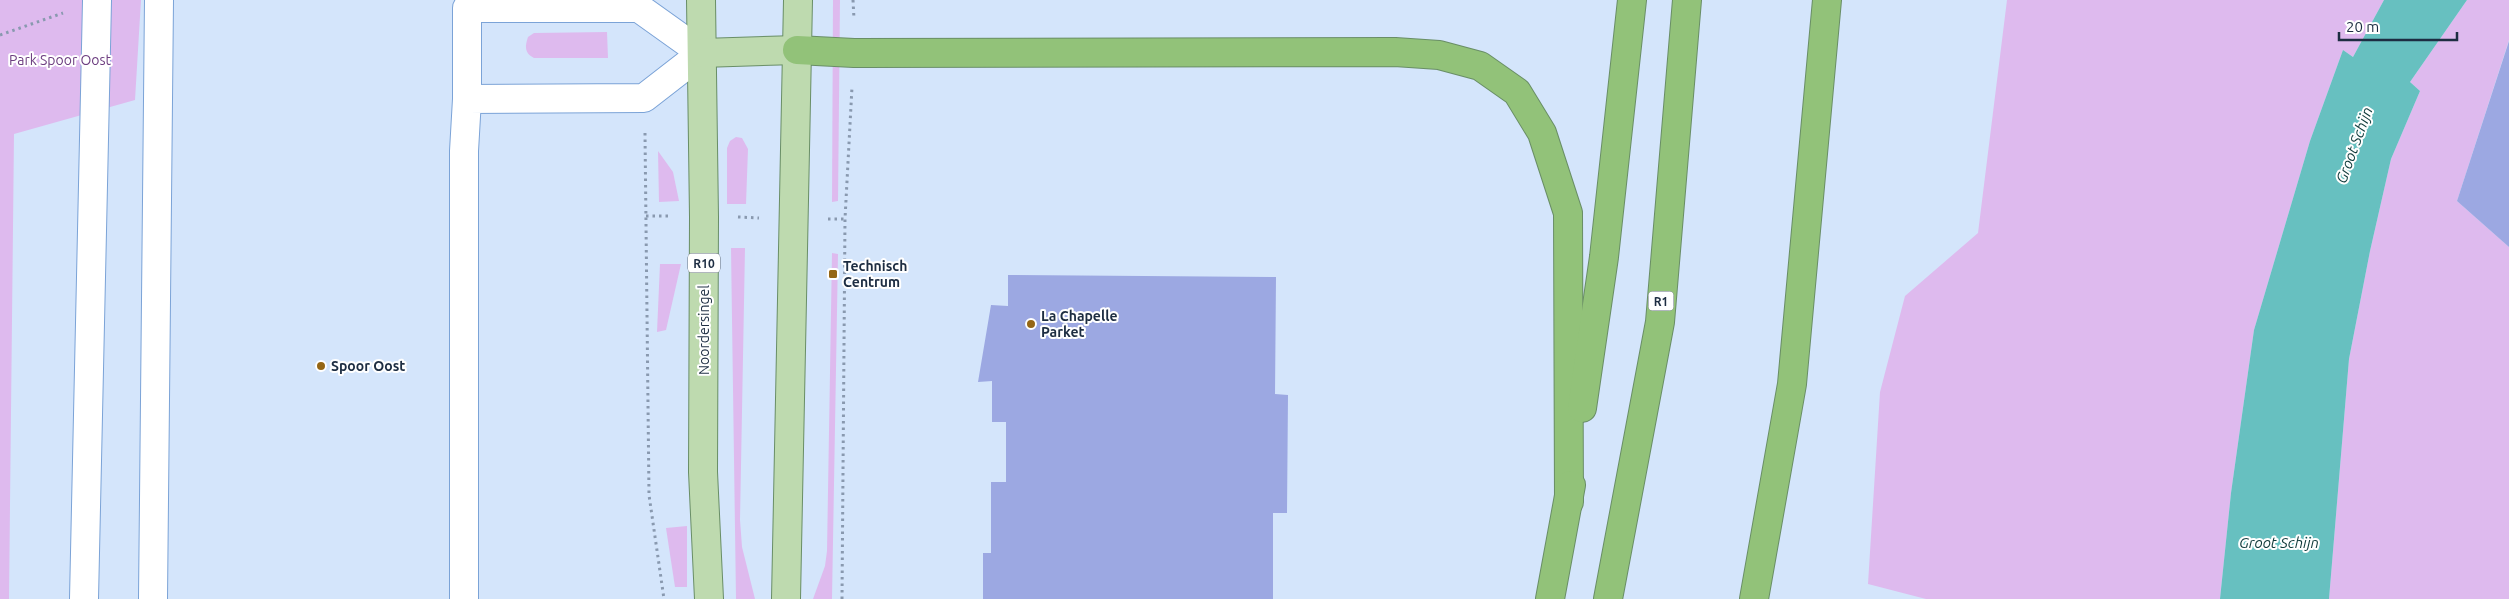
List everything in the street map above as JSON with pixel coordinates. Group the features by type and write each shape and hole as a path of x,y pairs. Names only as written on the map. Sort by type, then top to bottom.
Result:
{"highway":[{"path":"1550,599 1569,502 1604,257 1632,0"},
{"name":"R1","path":"1608,599 1660,322 1687,0"},
{"path":"1754,599 1792,384 1827,0"},
{"path":"797,50 854,53 1394,52 1439,55 1480,66 1517,92 1542,133 1568,213 1569,502"}],"main road":[{"name":"Noordersingel","path":"701,0 704,217 703,472 709,599"},
{"path":"786,599 798,0"},
{"path":"702,53 797,50"}],"lane":[{"path":"153,599 159,0"},
{"path":"84,599 97,1"},
{"path":"464,599 464,151 467,99 468,8 639,8 702,53 644,98 467,99"}],"path":[{"path":"842,599 845,219 854,53 853,0"},
{"path":"0,34 97,1"},
{"path":"644,98 649,495 664,599"},
{"path":"646,216 845,219"}],"green space":[{"name":"Park Spoor Oost","path":"0,0 141,0 135,100 14,134 9,599 0,599"},
{"path":"833,0 840,0 838,201 832,202"},
{"path":"2007,0 2384,0 2353,57 2343,50 2310,141 2254,330 2231,493 2220,599 1926,599 1868,584 1880,392 1905,296 1978,233"},
{"path":"2467,0 2509,0 2509,40 2457,201 2509,247 2509,599 2329,599 2349,359 2370,251 2391,159 2420,91 2410,82"},
{"path":"607,32 608,58 534,58 528,54 526,49 528,37 534,33"},
{"path":"736,137 742,138 748,149 746,204 727,204 727,148 730,141"},
{"path":"658,151 673,172 679,201 659,202"},
{"path":"731,248 745,248 740,520 742,547 755,599 736,599"},
{"path":"832,253 838,254 832,599 813,599 825,566 827,551"},
{"path":"660,264 681,264 666,330 657,332"},
{"path":"687,526 687,587 675,587 666,528"}],"water":[{"name":"Groot Schijn","path":"2384,0 2467,0 2410,82 2420,91 2391,159 2370,251 2349,359 2329,599 2220,599 2231,493 2254,330 2310,141 2343,50 2353,57"}],"building":[{"path":"2509,41 2509,247 2457,201"},
{"path":"1008,275 1276,277 1275,394 1288,395 1287,513 1273,513 1273,599 983,599 983,553 991,553 991,482 1006,482 1006,422 992,422 992,381 978,382 991,305 1008,306"}],"place":[{"name":"Technisch Centrum","path":"833,274"},
{"name":"La Chapelle Parket","path":"1031,324"},
{"name":"Spoor Oost","path":"321,366"}]}
